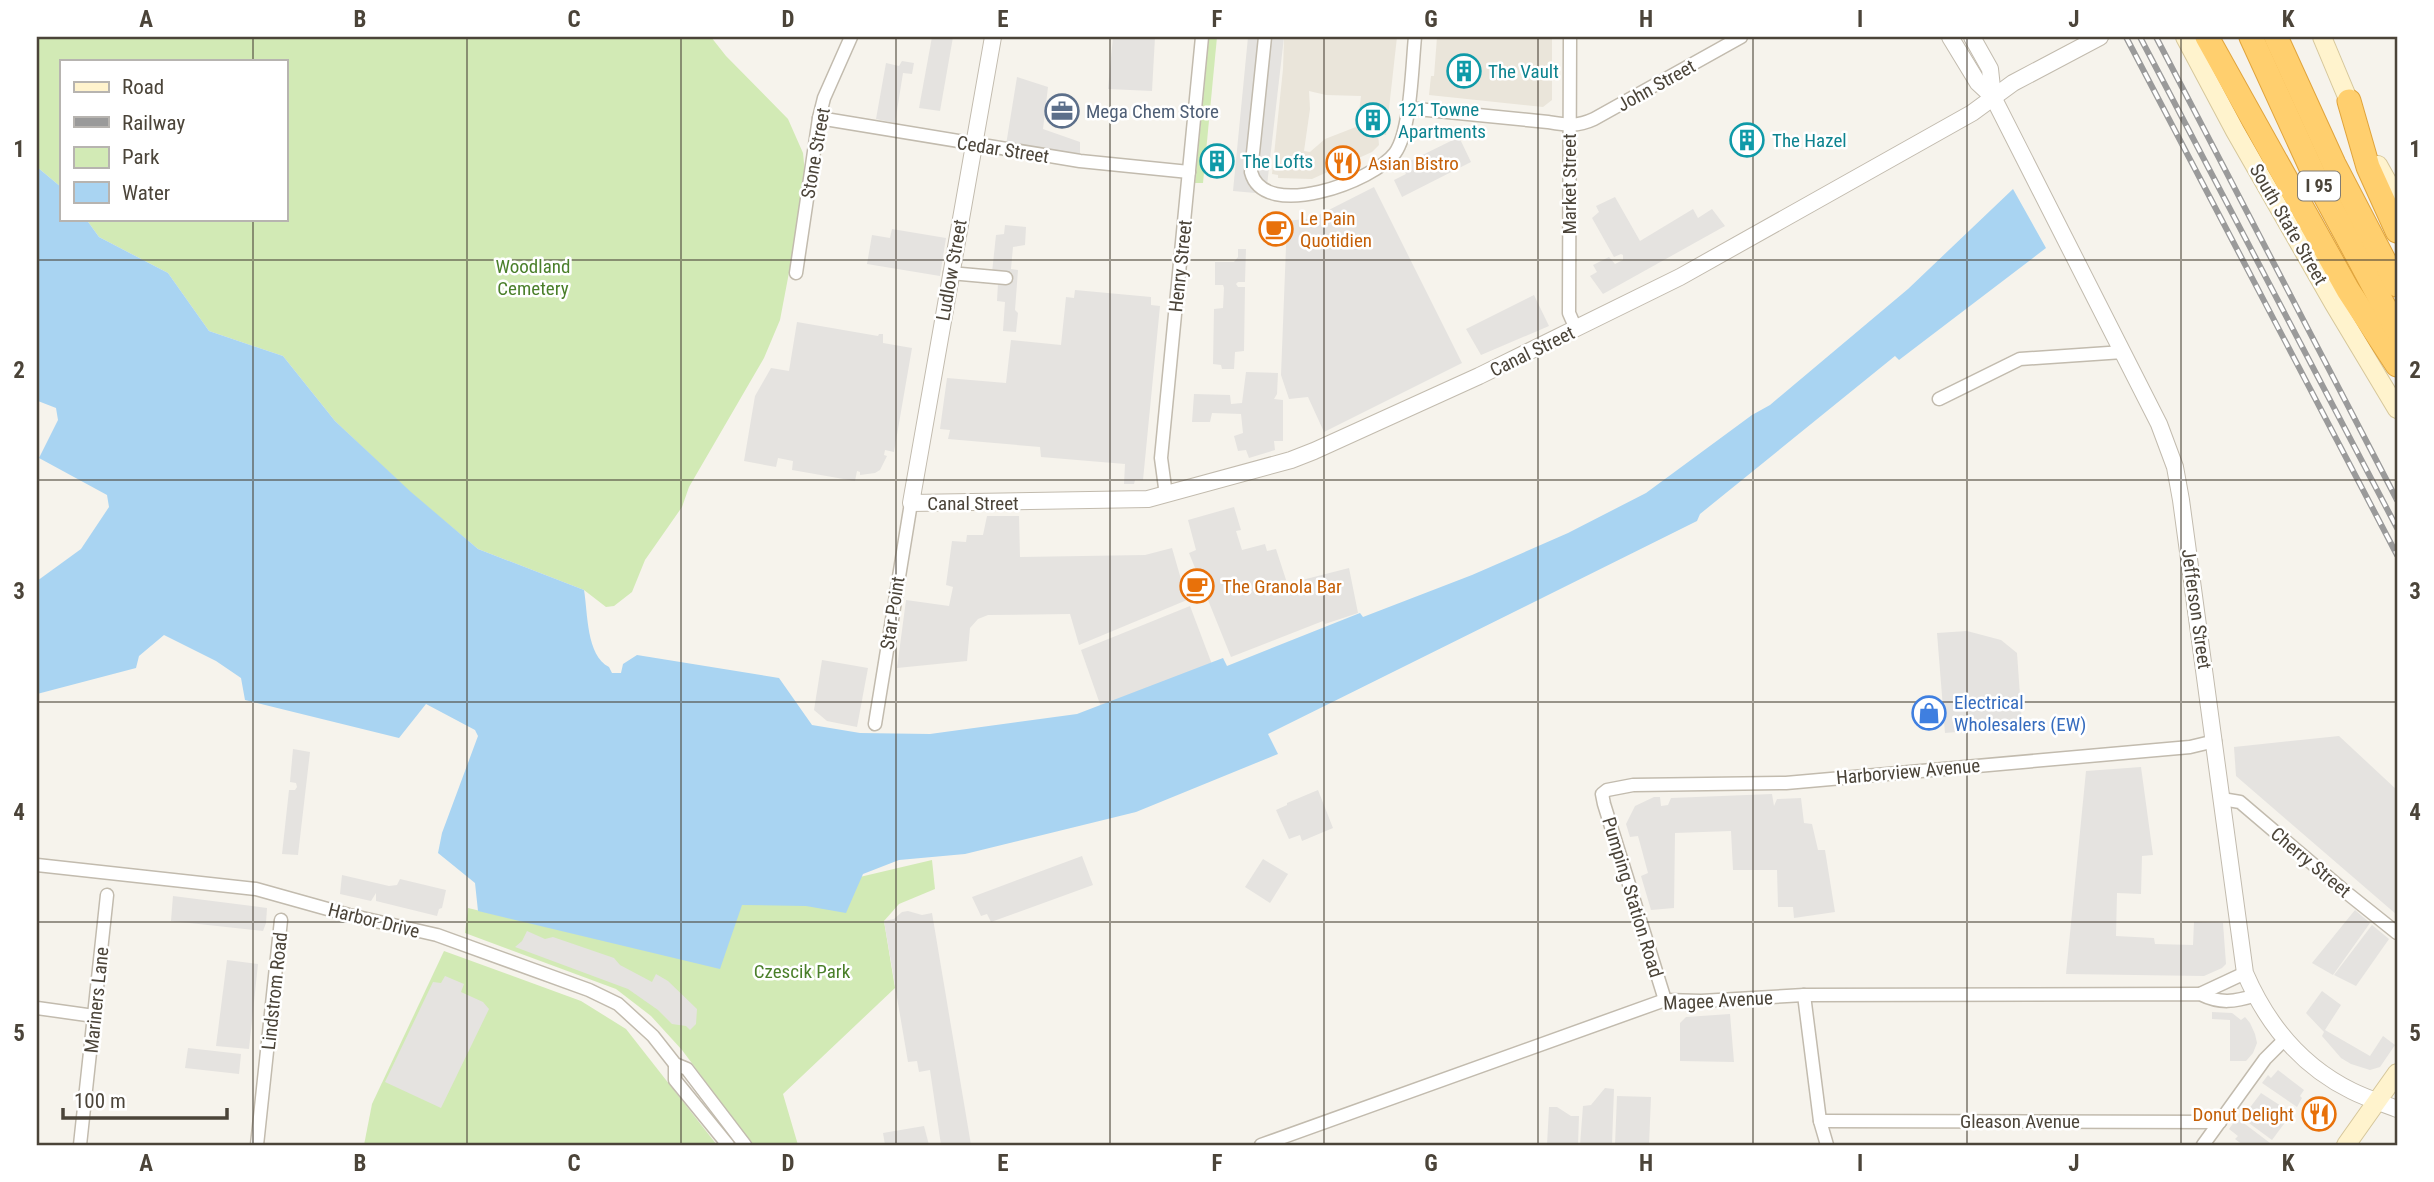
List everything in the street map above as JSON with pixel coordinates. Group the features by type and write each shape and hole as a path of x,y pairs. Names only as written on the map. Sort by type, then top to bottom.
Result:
{"highway":[{"path":"2207,37 2342,281 2397,365"},
{"name":"I 95","path":"2251,37 2315,178 2397,330"},
{"name":"I 95","path":"2276,37 2333,164 2397,285"},
{"path":"2349,101 2368,167 2397,231"}],"main road":[{"name":"South State Street","path":"2185,37 2327,292 2397,409"},
{"path":"2322,37 2381,171 2397,199"},
{"path":"2346,1145 2397,1073"}],"street":[{"name":"Stone Street","path":"796,273 818,118 850,37"},
{"name":"Ludlow Street","path":"911,503 993,37"},
{"name":"Henry Street","path":"1166,495 1161,458 1202,37"},
{"path":"1265,37 1251,172 1253,181 1270,193 1305,196 1327,191 1376,168 1396,152 1404,129 1415,37"},
{"name":"Market Street","path":"1570,37 1569,313 1576,329"},
{"name":"John Street","path":"1569,126 1594,119 1741,37"},
{"path":"1950,37 1978,83 1993,97"},
{"path":"1972,37 1990,69 1993,97"},
{"name":"Canal Street","path":"911,503 1142,500 1291,460 1314,451 1479,376 1690,272 1972,113 2013,83 2100,37"},
{"name":"Jefferson Street","path":"1993,97 2160,425 2175,467 2245,973 2284,1040 2330,1079 2353,1092 2397,1109"},
{"path":"1407,108 1569,126"},
{"name":"Cedar Street","path":"818,118 1080,161 1189,172"},
{"path":"950,273 1006,278"},
{"path":"1939,399 2020,359 2123,352"},
{"name":"Star Point","path":"875,724 911,503"},
{"name":"Harborview Avenue","path":"1602,794 1607,790 1633,785 1786,783 2196,746 2215,741"},
{"name":"Pumping Station Road","path":"1602,794 1665,1000"},
{"name":"Cherry Street","path":"2222,799 2241,802 2397,933"},
{"name":"Harbor Drive","path":"37,865 256,889 341,913 437,935 589,990 618,1004 653,1036 675,1064 687,1069 744,1145"},
{"name":"Mariners Lane","path":"80,1145 107,895"},
{"name":"Lindstrom Road","path":"257,1145 281,920"},
{"name":"Magee Avenue","path":"1261,1145 1665,1000 1701,1001 1804,995 2200,994 2245,973"},
{"name":"Magee Avenue","path":"2200,994 2227,1002 2256,995"},
{"path":"1804,995 1820,1121 1827,1145"},
{"path":"37,1008 94,1016"},
{"path":"2203,1145 2265,1059 2284,1040"},
{"name":"Harbor Drive","path":"675,1064 675,1080 728,1145"},
{"name":"Gleason Avenue","path":"1820,1121 2220,1122"}],"shaded area":[{"path":"932,37 953,37 940,111 919,108"},
{"path":"1113,37 1155,37 1152,91 1108,89"},
{"path":"1248,37 1284,37 1266,194 1233,191"},
{"name":"121 Towne Apartments","path":"1397,37 1386,135 1378,134 1379,145 1372,152 1312,179 1278,178 1278,175 1272,174 1284,39","holes":["1309,91 1326,95 1361,96 1358,121 1361,125 1325,139 1310,152 1304,151 1310,109"]},
{"name":"The Vault","path":"1437,37 1552,37 1552,100 1543,107 1429,95 1431,76 1434,76"},
{"path":"902,61 914,63 912,74 903,73 895,123 876,119 886,63 899,66"},
{"path":"1017,77 1048,87 1043,129 1080,142 1080,155 1006,145"},
{"path":"1459,137 1471,162 1402,197 1394,180 1406,174 1402,165"},
{"path":"1374,187 1462,363 1324,432 1308,397 1289,399 1281,375 1287,221 1313,218"},
{"path":"1615,197 1640,241 1693,209 1698,218 1712,209 1725,226 1603,294 1590,276 1597,272 1593,265 1609,257 1615,264 1623,260 1623,255 1614,257 1592,218 1599,212 1596,206"},
{"path":"1005,225 1026,227 1025,245 1013,247 1011,269 1018,270 1016,332 1003,331 1005,302 997,301 998,283 991,282 996,235 1004,234"},
{"path":"892,229 946,238 940,276 867,264 872,235 890,238"},
{"path":"1238,249 1246,249 1245,282 1236,284 1238,287 1245,287 1244,351 1235,352 1234,369 1222,369 1221,365 1213,364 1214,309 1223,308 1224,288 1223,285 1215,285 1215,262 1234,262 1238,257"},
{"path":"1075,290 1151,297 1151,305 1160,306 1143,480 1135,480 1134,484 1124,484 1125,464 1041,457 1040,447 948,439 950,430 940,429 947,378 1006,383 1011,340 1061,345 1066,297 1074,298"},
{"path":"1534,295 1549,326 1481,355 1466,329"},
{"path":"797,322 878,336 883,334 883,343 912,348 894,452 885,450 884,455 887,456 880,470 875,473 860,475 857,471 855,481 792,470 793,461 778,458 776,467 744,461 755,396 771,368 789,371"},
{"path":"1246,372 1278,373 1277,394 1274,399 1283,400 1283,441 1274,441 1275,450 1249,458 1246,450 1238,451 1234,436 1243,433 1241,414 1212,413 1210,422 1192,422 1194,394 1230,395 1231,404 1242,403"},
{"path":"1234,507 1241,530 1236,531 1242,550 1265,544 1267,551 1276,549 1288,586 1349,568 1358,613 1325,624 1323,621 1231,657 1189,553 1196,550 1188,520"},
{"path":"987,516 1019,516 1020,557 1145,555 1172,548 1187,600 1079,645 1070,614 988,615 978,619 970,628 967,661 897,668 906,600 949,606 953,587 946,585 952,541 966,542 967,535 983,535"},
{"path":"1190,606 1213,667 1101,707 1081,650"},
{"path":"1967,631 2001,640 2017,653 2022,724 2016,727 1945,733 1937,633"},
{"path":"822,660 868,668 857,727 827,721 814,710"},
{"path":"2339,736 2397,790 2397,915 2236,776 2234,747"},
{"path":"293,749 310,752 298,855 282,854 289,790 295,790 297,787 296,783 290,782"},
{"path":"2141,767 2153,855 2142,856 2141,894 2117,893 2116,936 2154,938 2155,944 2193,945 2194,922 2223,923 2226,964 2204,976 2066,974 2086,771"},
{"path":"1318,790 1333,828 1302,841 1300,835 1289,839 1276,810"},
{"path":"1772,794 1774,806 1777,799 1801,798 1804,823 1812,824 1818,850 1825,850 1835,912 1794,918 1793,907 1778,907 1777,870 1733,870 1731,831 1675,833 1674,908 1651,910 1641,876 1648,873 1638,836 1630,837 1626,824 1635,806 1654,797 1660,797 1661,806 1668,805 1671,798"},
{"path":"1082,856 1093,885 991,922 987,914 981,916 972,897"},
{"path":"1263,859 1288,874 1270,903 1245,887"},
{"path":"342,875 389,886 397,885 400,879 446,890 442,908 437,916 376,901 376,893 371,901 340,894"},
{"path":"173,896 267,908 266,923 263,931 171,921"},
{"path":"2355,910 2370,923 2333,975 2312,963"},
{"path":"908,911 922,915 932,913 971,1145 941,1145 930,1070 919,1072 917,1061 908,1062 884,921"},
{"path":"2372,925 2389,939 2356,986 2334,975"},
{"path":"527,931 545,939 553,937 614,958 620,965 652,982 656,974 668,981 697,1009 696,1024 690,1030 686,1026 672,1024 658,1010 628,989 515,947"},
{"path":"227,960 258,964 249,1049 216,1046"},
{"path":"445,976 464,984 461,992 483,1002 489,1009 441,1108 385,1082 433,982 441,983"},
{"path":"2322,991 2341,1005 2325,1030 2370,1056 2383,1036 2395,1045 2380,1067 2370,1070 2351,1064 2341,1058 2322,1036 2324,1032 2306,1013"},
{"path":"2212,1012 2232,1013 2241,1020 2245,1017 2250,1023 2257,1043 2246,1061 2230,1061 2230,1020 2212,1019"},
{"path":"1730,1014 1734,1062 1680,1061 1680,1023 1686,1017"},
{"path":"188,1048 241,1054 239,1074 185,1068"},
{"path":"2278,1070 2304,1090 2297,1107 2262,1083 2268,1075 2271,1078"},
{"path":"1605,1088 1614,1089 1612,1145 1580,1145 1583,1106 1591,1105"},
{"path":"2261,1093 2292,1113 2272,1140 2242,1118"},
{"path":"1617,1096 1651,1097 1649,1145 1615,1145"},
{"path":"1549,1107 1557,1107 1571,1116 1579,1116 1578,1145 1547,1145"},
{"path":"2237,1118 2270,1143 2277,1145 2243,1145 2235,1139 2238,1136 2229,1129"},
{"path":"924,1126 929,1145 885,1145 883,1133"}],"green space":[{"name":"Woodland Cemetery","path":"37,37 711,37 788,119 803,153 806,183 780,320 764,358 689,487 682,507 645,560 632,592 614,606 606,607 584,590 478,549 411,493 335,421 283,356 209,331 168,273 99,237 87,220 287,220 287,60 60,60 60,186 37,167"},
{"path":"1209,37 1217,37 1203,183 1195,183"},
{"name":"Czescik Park","path":"932,860 935,889 899,904 884,921 895,988 783,1094 798,1145 753,1145 682,1050 651,1016 616,989 465,933 468,908 719,968 741,905"},
{"path":"444,951 581,1001 626,1029 717,1145 364,1145 372,1104"}],"water":[{"path":"37,167 60,186 60,220 87,220 99,237 168,273 209,331 283,356 335,421 411,492 478,549 584,590 592,643 601,661 612,673 621,673 623,664 637,655 779,678 812,725 860,733 930,734 1077,714 1223,658 1227,666 1360,613 1363,617 1472,575 1568,533 1646,493 1752,415 1770,405 1908,289 2013,189 2046,248 1899,360 1895,356 1700,514 1697,521 1268,734 1278,754 1136,812 965,854 899,860 863,874 846,913 806,906 742,905 720,969 478,911 475,883 438,853 442,833 478,736 475,730 426,704 399,738 245,700 241,678 216,661 164,635 139,656 136,668 37,694 37,581 81,549 109,507 107,495 39,458 58,420 56,408 38,401 37,403"}],"railway":[{"path":"2126,37 2397,555"},
{"path":"2140,37 2397,528"},
{"path":"2156,37 2397,500"}],"place":[{"name":"The Vault","path":"1464,71"},
{"name":"Mega Chem Store","path":"1062,111"},
{"name":"121 Towne Apartments","path":"1373,120"},
{"name":"The Hazel","path":"1747,140"},
{"name":"The Lofts","path":"1217,161"},
{"name":"Asian Bistro","path":"1343,163"},
{"name":"Le Pain Quotidien","path":"1276,229"},
{"name":"The Granola Bar","path":"1197,586"},
{"name":"Electrical Wholesalers (EW)","path":"1929,713"},
{"name":"Donut Delight","path":"2319,1114"}]}
